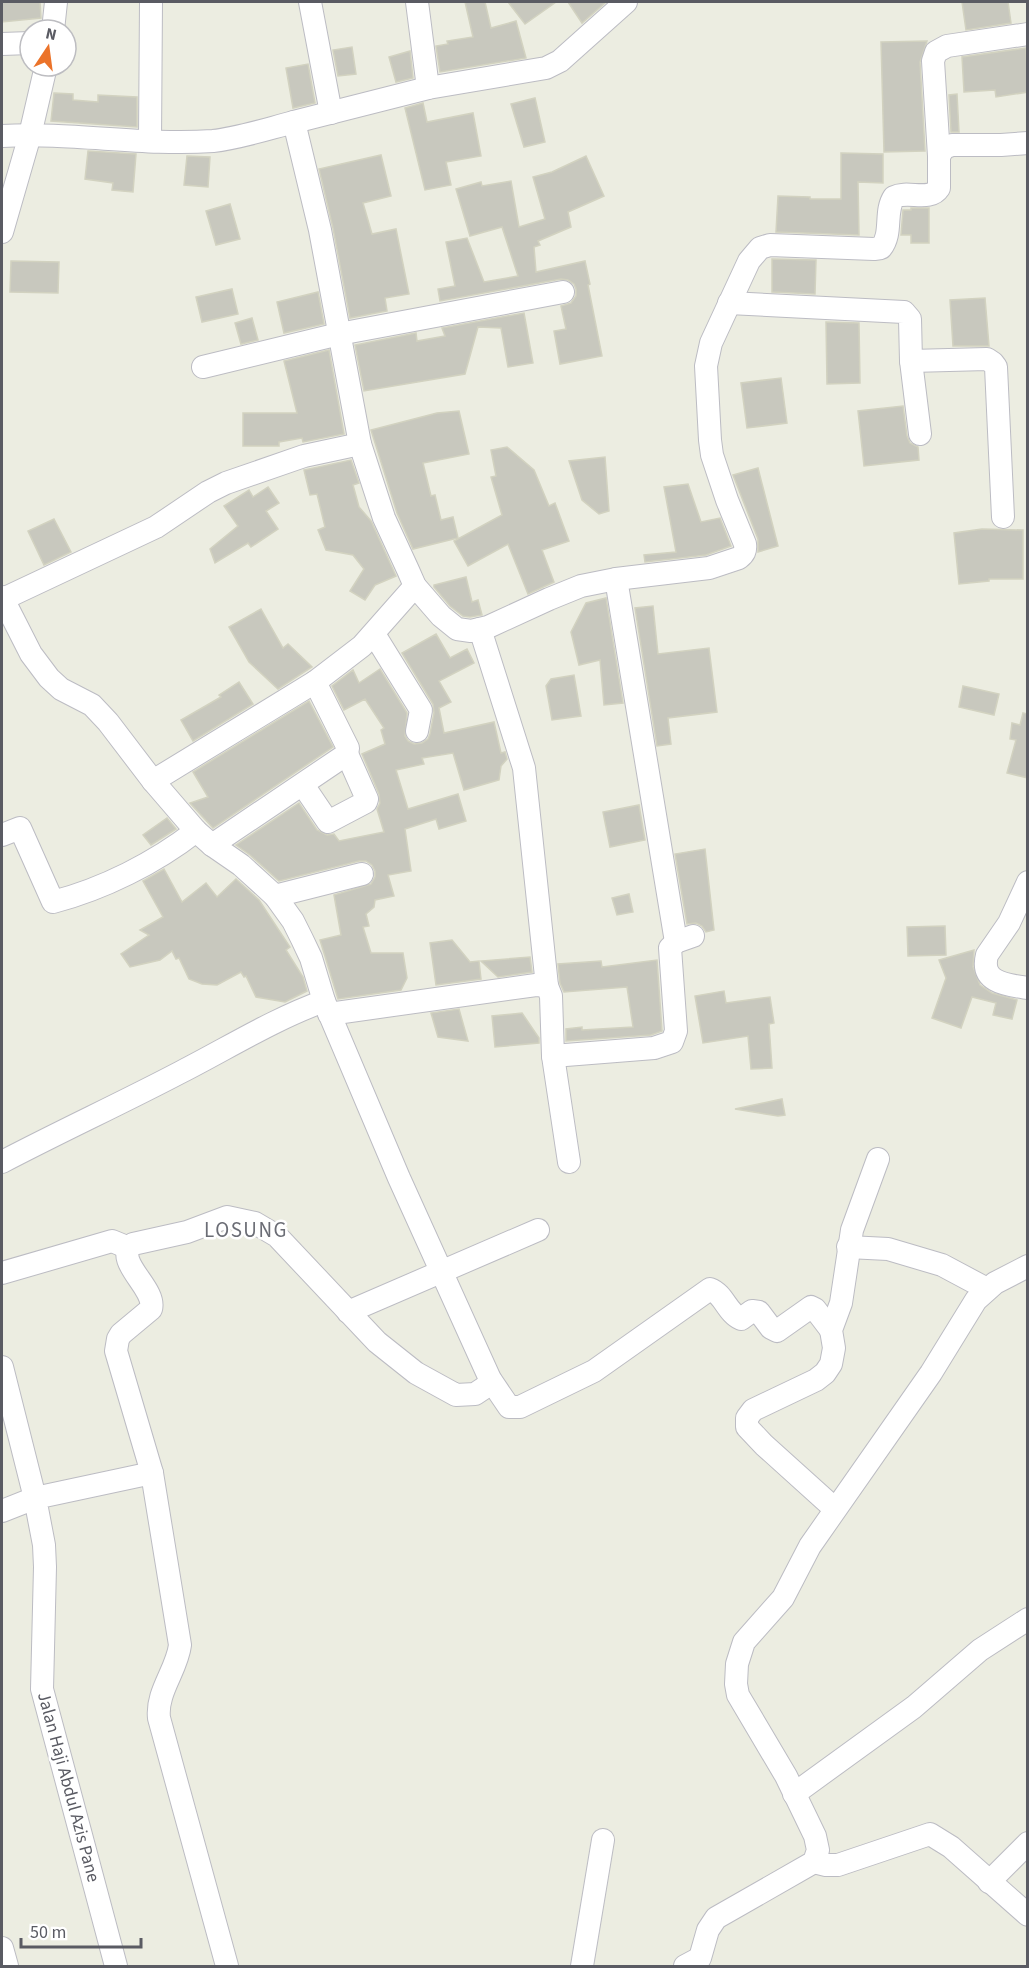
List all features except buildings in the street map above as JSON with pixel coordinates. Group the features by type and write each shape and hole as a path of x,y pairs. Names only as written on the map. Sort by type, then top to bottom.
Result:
{"street":[{"path":"54,18 56,2"},
{"path":"150,140 152,2"},
{"path":"310,2 331,113"},
{"path":"417,2 428,88"},
{"path":"2,136 192,141 226,139 428,88 546,68 560,61 627,2"},
{"path":"294,122 320,230 360,444 384,518 415,586 441,616 457,629 467,632 480,629 581,586 616,579 709,568 739,558 745,552 745,544 727,500 710,440 707,358 749,261 757,251 765,246 881,248 886,240 890,206 894,197 904,194 931,195 938,191 939,156 933,61 936,52 946,46 1028,34"},
{"path":"2,44 18,43"},
{"path":"2,232 30,135 43,78"},
{"path":"939,156 944,148 952,145 1028,143"},
{"path":"203,367 339,334 563,292"},
{"path":"729,303 900,310 910,319 911,361 920,434"},
{"path":"911,361 987,358 996,368 1003,517"},
{"path":"360,444 304,456 226,483 208,492 156,527 2,598 31,654 42,669 61,689 85,700 97,710 153,781 204,838 241,865 275,896 293,921 311,958 327,1007 441,1273 490,1379 509,1407 520,1407 594,1371 710,1289 717,1292 734,1316 741,1319 752,1311 759,1312 771,1328 777,1330 804,1312 815,1309 831,1330 834,1348 831,1364 816,1380 753,1410 747,1419 747,1427 835,1509"},
{"path":"554,1056 654,1048 675,1039 669,952 671,945 685,939 616,579"},
{"path":"153,781 315,682 362,646 415,586"},
{"path":"480,629 524,768 547,986 551,996 554,1056 569,1162"},
{"path":"374,634 422,710 417,731"},
{"path":"303,785 328,822 366,802 367,799 347,754 348,748 315,682"},
{"path":"2,835 20,828 52,902 145,866 172,850 204,838 303,785 347,754"},
{"path":"275,896 362,874"},
{"path":"1028,882 1016,909 986,960 987,971 995,980 1028,988"},
{"path":"2,1162 166,1080 280,1018 327,1007 536,985 547,986"},
{"path":"831,1330 841,1304 852,1230 878,1159"},
{"path":"227,1966 159,1718 159,1703 178,1659 180,1645 152,1473 116,1351 121,1334 151,1309 152,1305 127,1255 129,1248 133,1244 169,1237 227,1217 255,1223 278,1236 348,1312 398,1360 456,1395 476,1394 487,1386 490,1379"},
{"path":"348,1312 538,1230"},
{"path":"2,1273 112,1241 129,1248"},
{"path":"849,1247 888,1249 942,1265 987,1289"},
{"path":"814,1862 818,1850 815,1836 738,1695 737,1664 744,1642 783,1598 810,1546 931,1372 968,1312 987,1289 1008,1275 1028,1266"},
{"name":"Jalan Haji Abdul Azis Pane","path":"2,1367 35,1498 44,1545 42,1689 116,1966"},
{"path":"2,1511 35,1498 152,1473"},
{"path":"794,1794 914,1707 980,1650 1028,1619"},
{"path":"685,1966 700,1958 710,1925 720,1915 814,1862 838,1865 930,1834 951,1847 1028,1915"},
{"path":"582,1966 603,1840"},
{"path":"989,1882 1028,1843"},
{"path":"2,1948 7,1966"}],"district":[{"name":"LOSUNG","path":"246,1230"}]}
